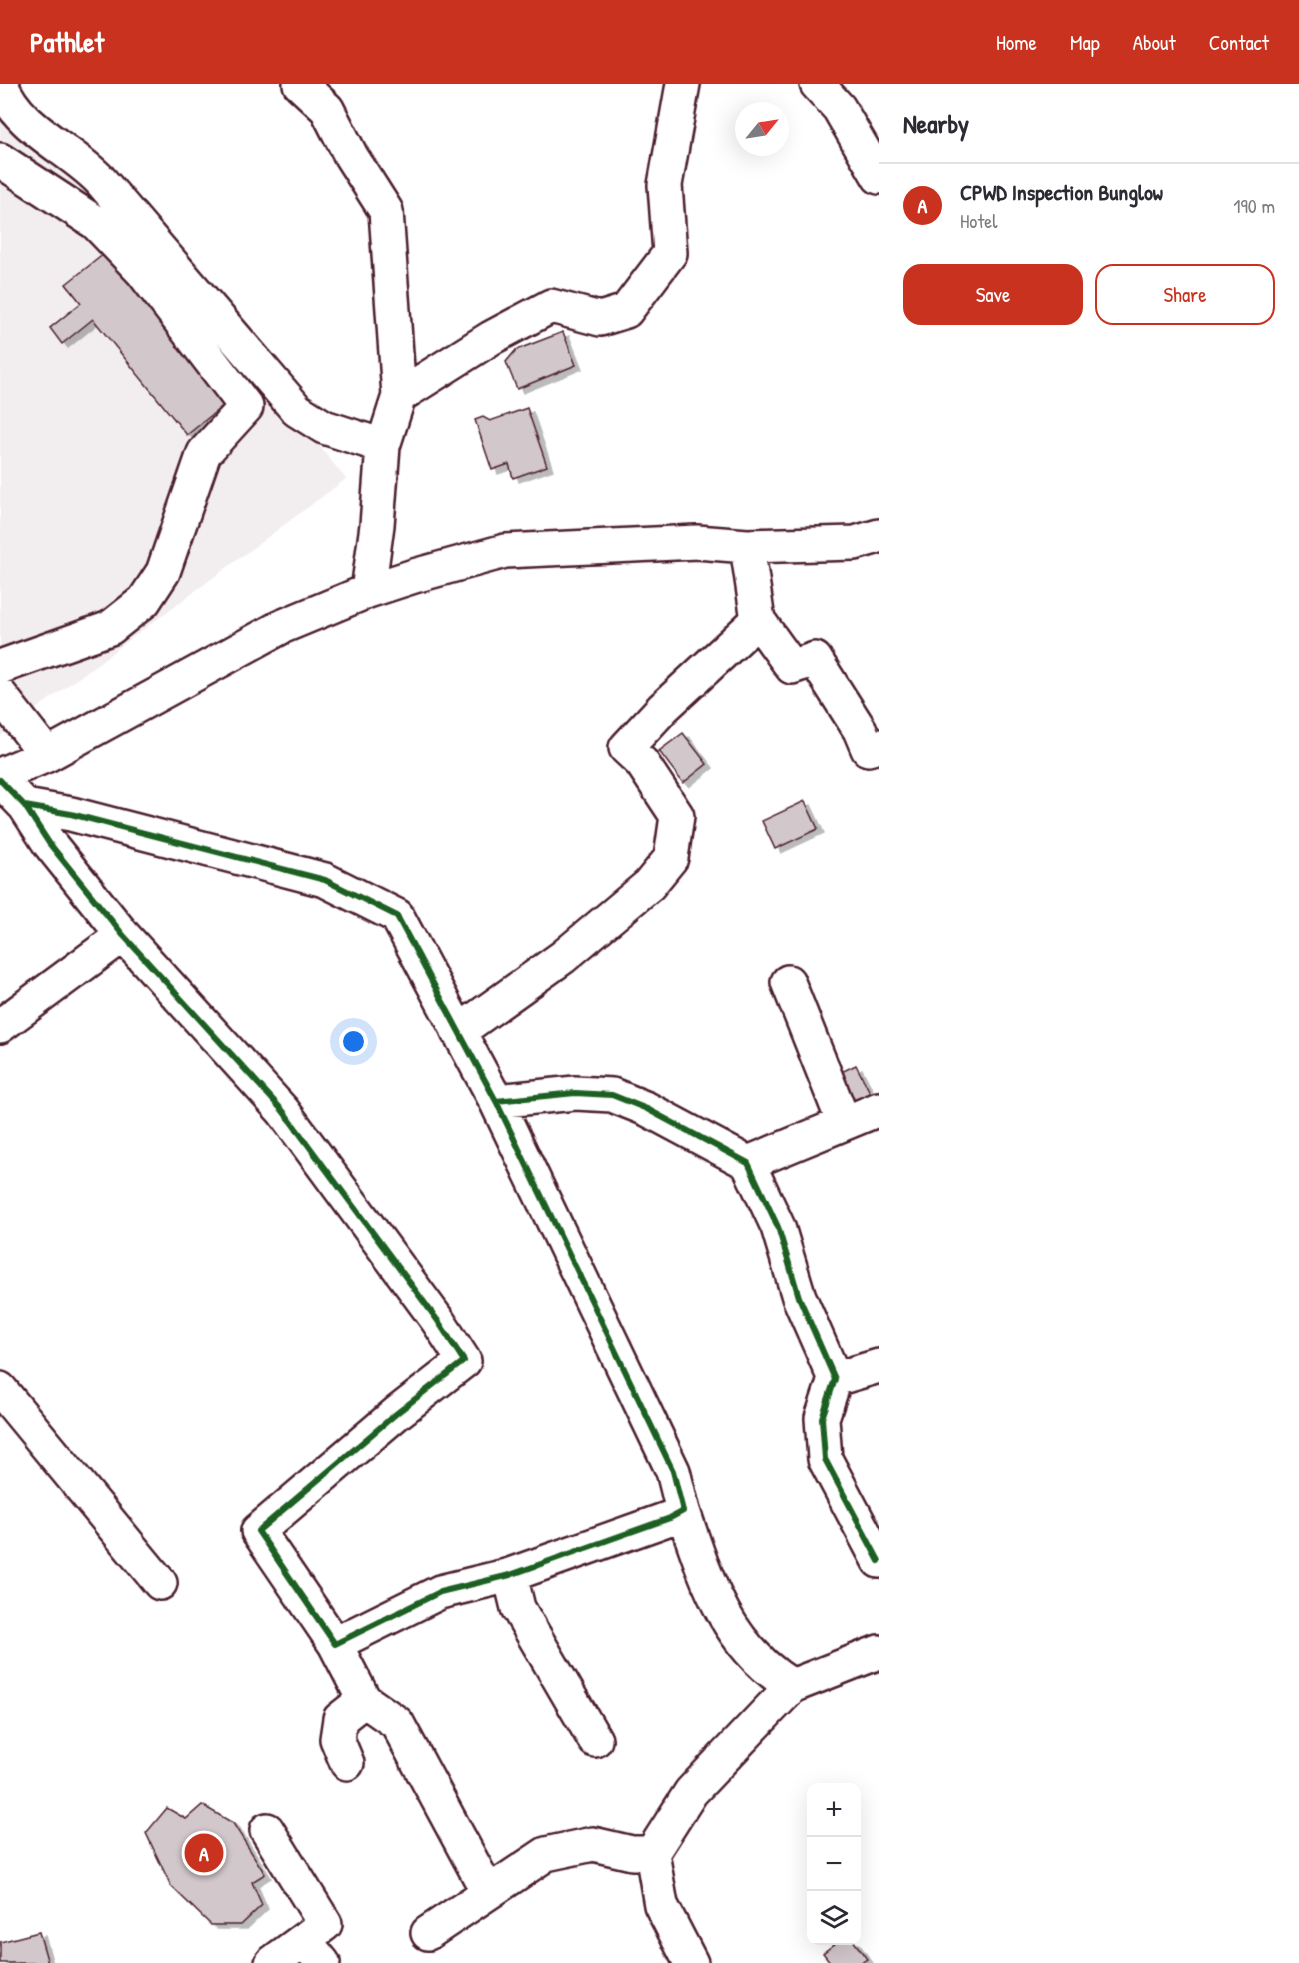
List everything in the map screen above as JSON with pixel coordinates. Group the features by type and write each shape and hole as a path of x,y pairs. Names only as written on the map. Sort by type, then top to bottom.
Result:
{"street":[{"path":"1,84 22,119 86,165 100,180 297,410 324,427 383,446"},
{"path":"300,84 327,110 351,156 386,211 399,396 383,446 377,525 368,591"},
{"path":"399,396 491,338 551,306 600,319 626,312 670,253 665,185 683,84"},
{"path":"817,84 839,108 879,177"},
{"path":"0,160 96,223 142,272 246,407 204,453 163,572 144,601 110,628 0,668"},
{"path":"0,775 47,755 281,627 368,591 505,551 697,542 747,546 855,543 879,536"},
{"path":"747,546 758,620 792,667 815,659 875,754"},
{"path":"458,1032 563,957 649,885 671,858 677,816 642,763 626,748 663,708 758,620"},
{"path":"0,695 47,755"},
{"path":"0,780 25,806 49,843 123,935 283,1111 438,1321 464,1361 397,1413 258,1531 335,1644 364,1700 397,1723 488,1892"},
{"path":"25,806 72,814 325,880 397,916 496,1101 673,1471 682,1511 706,1580 730,1628 771,1674 792,1686"},
{"path":"0,1026 123,935"},
{"path":"788,982 844,1123"},
{"path":"496,1101 575,1093 612,1095 647,1109 748,1163 778,1227 799,1297 835,1379 822,1418 825,1459 879,1561"},
{"path":"748,1163 879,1109"},
{"path":"835,1379 879,1366"},
{"path":"0,1389 160,1583"},
{"path":"335,1644 440,1592 510,1575 670,1518 682,1511"},
{"path":"510,1575 518,1608 595,1740"},
{"path":"691,1963 661,1905 652,1853 692,1792 792,1686 879,1652"},
{"path":"347,1763 337,1739 340,1719 364,1700"},
{"path":"267,1830 325,1924 313,1951 272,1963"},
{"path":"428,1933 546,1854 593,1844 632,1853 652,1853"}],"shaded area":[{"path":"0,86 84,154 346,479 0,736"}],"building":[{"path":"109,250 230,400 187,435 93,319 62,344 50,328 81,303 66,284"},
{"path":"563,332 576,365 517,389 506,362 516,350"},
{"path":"527,408 547,466 513,478 509,464 492,470 475,420 483,417 490,421"},
{"path":"683,733 707,764 683,783 659,751"},
{"path":"805,801 818,829 775,849 762,821"},
{"path":"856,1065 873,1098 852,1109 835,1075"},
{"path":"202,1805 233,1823 265,1874 252,1882 262,1905 241,1925 211,1925 171,1886 146,1833 167,1808 186,1819"},
{"path":"39,1932 48,1963 0,1963 0,1942"},
{"path":"833,1945 857,1945 867,1959 861,1963 831,1963 823,1953"}],"cycle path":[{"path":"0,780 25,806 71,814 325,880 397,916 496,1101 575,1093 612,1095 647,1109 748,1163 778,1227 799,1297 835,1379 822,1418 825,1459 879,1561"},
{"path":"25,806 49,843 123,935 283,1111 438,1321 464,1361 397,1413 258,1531 335,1644 440,1592 510,1575 670,1518 683,1511 673,1471 496,1101"}],"place":[{"name":"CPWD Inspection Bunglow","path":"204,1853"}]}
